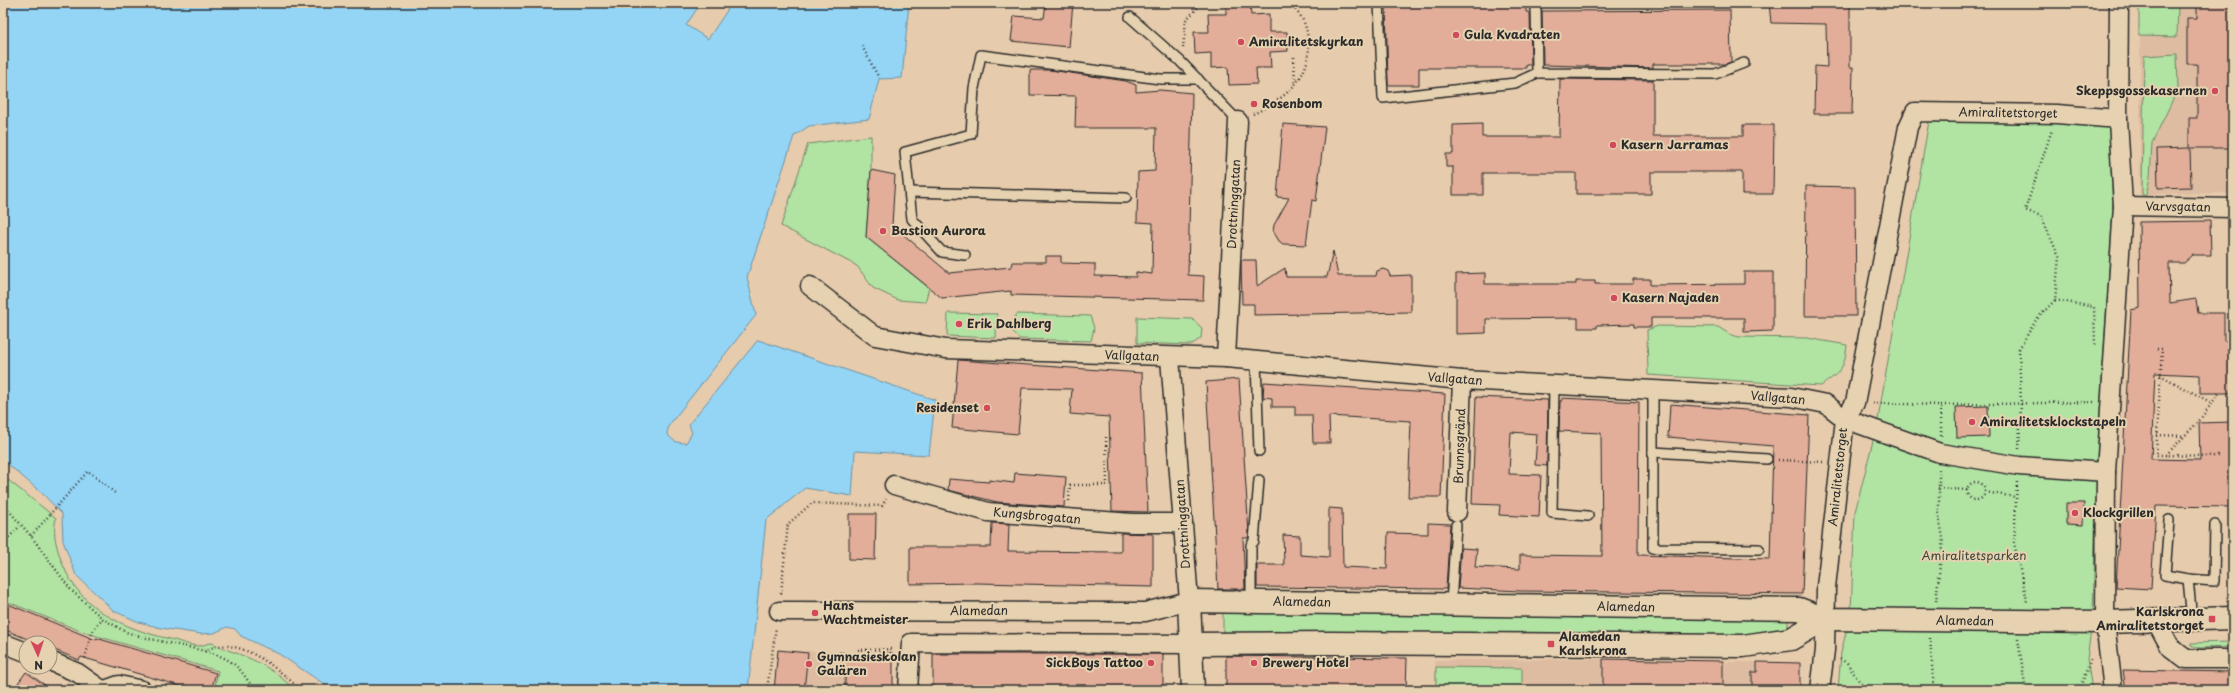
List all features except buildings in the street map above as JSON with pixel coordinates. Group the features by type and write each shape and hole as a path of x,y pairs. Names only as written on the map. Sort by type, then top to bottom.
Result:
{"street":[{"path":"2113,690 2105,622 2106,472 2123,206 2118,119 2119,3"},
{"name":"Amiralitetstorget","path":"1820,690 1825,650 1826,587 1845,419 1855,403 1908,127 1915,112 2057,114 2118,119"},
{"name":"Drottninggatan","path":"1226,358 1238,121"},
{"name":"Varvsgatan","path":"2123,206 2233,208"},
{"name":"Vallgatan","path":"810,286 875,336 946,349 1170,358 1226,358 1462,380 1791,397 1826,404 1845,419 1940,453 2019,466 2106,472"},
{"name":"Drottninggatan","path":"1170,358 1189,601 1193,690"},
{"name":"Brunnsgränd","path":"1457,519 1462,380"},
{"name":"Kungsbrogatan","path":"894,485 988,512 1068,520 1132,523 1183,522"},
{"name":"Alamedan","path":"779,611 1145,612 1189,601 1799,609 1825,619 2105,622 2233,618"},
{"path":"908,690 911,643 1339,643 1743,646 1791,639 1825,619"},
{"path":"2156,621 2170,647 2186,659 2233,659"},
{"path":"3,643 18,649"},
{"path":"58,664 78,673 102,690"},
{"path":"105,690 118,685 142,690"}],"lane":[{"path":"1379,3 1383,98 1515,83 1537,73 1714,74 1744,63"},
{"path":"1536,3 1537,73"},
{"path":"1130,17 1180,61 1238,121"},
{"path":"965,255 942,252 912,219 905,152 971,134 974,88 981,55 1160,80 1198,79"},
{"path":"910,192 1126,198"},
{"path":"1256,361 1259,451"},
{"path":"1554,385 1552,513 1588,516"},
{"path":"1653,390 1653,548 1759,549"},
{"path":"1653,452 1767,459"},
{"path":"1251,602 1250,545 1254,540 1259,480"},
{"name":"Brunnsgränd","path":"1451,604 1457,519"},
{"path":"2169,520 2165,575 2188,579 2214,581 2215,525"},
{"path":"2188,579 2192,620"}],"path":[{"path":"1180,61 1186,20 1202,3"},
{"path":"1238,121 1277,102 1295,85 1306,69 1310,49 1306,24 1299,12 1288,3"},
{"path":"862,46 879,78"},
{"path":"1294,57 1295,85"},
{"path":"2026,690 2006,621 2027,600 2014,543 2021,404 2018,349 2036,320 2055,300 2059,257 2041,216 2025,210 2057,114"},
{"path":"2157,349 2162,349 2156,455 2219,456"},
{"path":"2160,375 2212,403"},
{"path":"2165,455 2199,421 2219,393"},
{"path":"1855,403 1941,405 2110,403"},
{"path":"1934,690 1929,643 1941,620 1944,538 1939,516 1938,488 1941,405"},
{"path":"2157,435 2184,436"},
{"path":"1068,520 1070,485 1107,486 1106,437"},
{"path":"1767,459 1840,462"},
{"path":"31,536 88,471 115,493"},
{"path":"1977,481 1983,485 1985,492 1982,498 1975,500 1969,497 1967,490 1970,484 1977,481"},
{"path":"767,690 779,611 788,524 812,503 882,506 894,485"},
{"path":"1938,488 1967,490"},
{"path":"1985,492 2016,497"},
{"path":"3,504 20,526 31,536 71,590 103,619 126,632 142,637 226,657 245,676 254,690"},
{"path":"3,543 20,526"},
{"path":"78,673 94,628 97,623 103,619"},
{"path":"205,651 211,647 225,644 235,646 256,656 285,674 300,690"},
{"path":"858,650 883,648"},
{"path":"1825,650 1847,663 1865,690"}],"shaded area":[{"path":"2140,3 2233,3 2233,193 2140,194"},
{"name":"Gymnasieskolan Galären","path":"778,650 839,652 845,675 845,690 774,690"},
{"path":"1603,659 1603,690 1435,690 1435,660"},
{"path":"1663,661 1800,663 1799,690 1663,690"}],"green space":[{"path":"2139,3 2178,3 2177,37 2139,36"},
{"path":"2177,54 2178,89 2152,143 2150,177 2146,195 2142,195 2144,56"},
{"name":"Amiralitetsparken","path":"1930,115 2109,127 2113,207 2097,460 2093,615 2087,659 2092,690 1838,690 1841,653 1851,612 1855,512 1877,425"},
{"path":"871,136 871,170 866,237 929,288 925,302 898,300 873,288 857,266 781,226 808,144"},
{"path":"948,313 997,314 996,338 947,336"},
{"path":"1017,314 1090,316 1094,328 1091,341 1020,339 1014,334 1012,328 1014,318"},
{"path":"1137,317 1192,319 1202,328 1201,338 1191,345 1137,343"},
{"path":"1658,326 1718,327 1731,335 1739,337 1807,338 1847,345 1843,365 1833,377 1821,386 1648,375 1647,330"},
{"path":"3,476 56,518 55,536 57,548 63,565 71,581 93,606 121,623 153,635 196,646 210,643 215,644 261,664 278,675 295,690 214,690 218,671 83,632 3,600"},
{"path":"1223,608 1788,618 1788,634 1717,640 1223,637"},
{"path":"2233,642 2233,647 2199,648 2191,645 2191,643"},
{"path":"1436,667 1522,668 1522,690 1436,690"}],"water":[{"path":"3,3 701,3 686,25 708,39 732,3 909,3 902,78 879,79 869,119 809,126 794,136 747,277 756,315 669,425 667,433 675,441 686,443 692,433 689,424 758,340 935,400 929,455 855,451 852,496 805,488 766,520 748,690 333,690 279,654 241,636 235,629 227,627 214,633 201,634 161,628 139,622 114,611 76,575 63,541 62,514 43,494 3,460"}],"place":[{"name":"Gula Kvadraten","path":"1456,35"},
{"name":"Amiralitetskyrkan","path":"1241,42"},
{"name":"Skeppsgossekasernen","path":"2215,91"},
{"name":"Rosenbom","path":"1254,104"},
{"name":"Kasern Jarramas","path":"1613,145"},
{"name":"Bastion Aurora","path":"883,231"},
{"name":"Kasern Najaden","path":"1614,298"},
{"name":"Erik Dahlberg","path":"959,324"},
{"name":"Residenset","path":"987,408"},
{"name":"Amiralitetsklockstapeln","path":"1972,422"},
{"name":"Klockgrillen","path":"2075,513"},
{"name":"Hans Wachtmeister","path":"815,613"},
{"name":"Karlskrona Amiralitetstorget","path":"2212,619"},
{"name":"Alamedan Karlskrona","path":"1551,644"},
{"name":"SickBoys Tattoo","path":"1151,663"},
{"name":"Brewery Hotel","path":"1254,663"},
{"name":"Gymnasieskolan Galären","path":"809,664"}]}
